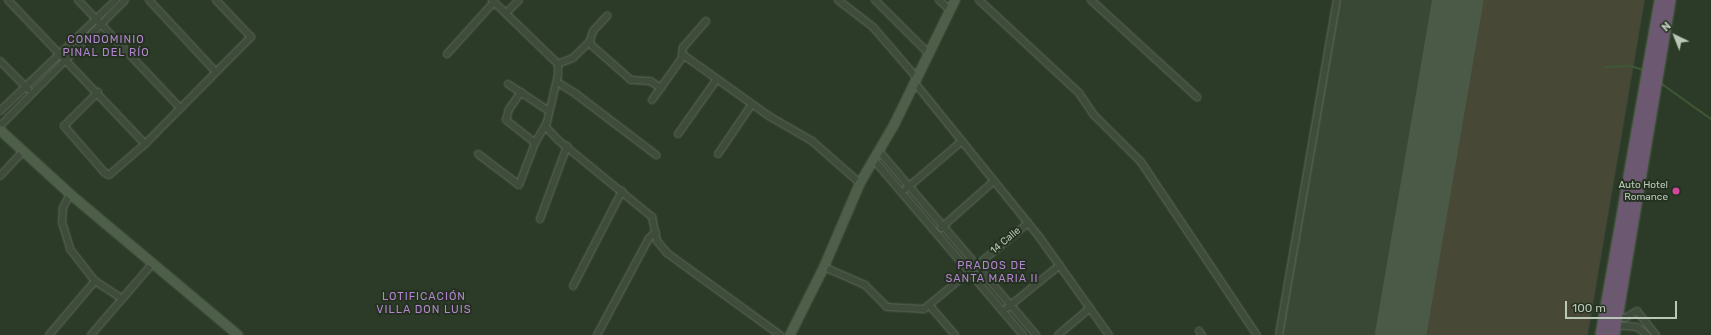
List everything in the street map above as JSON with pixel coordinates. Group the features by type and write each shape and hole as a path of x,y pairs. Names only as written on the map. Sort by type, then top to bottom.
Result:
{"highway":[{"path":"1601,335 1660,0"},
{"path":"1614,326 1669,0"}],"street":[{"path":"8,0 64,56 145,144"},
{"path":"78,0 180,108"},
{"path":"0,126 13,114 64,56 99,21 116,0"},
{"path":"99,21 125,0"},
{"path":"149,0 216,72"},
{"path":"98,92 64,126 105,173 109,175 115,173 145,144 251,37 216,0"},
{"path":"506,13 519,0"},
{"path":"838,0 870,23 1028,223 1060,265 1109,335"},
{"path":"875,0 929,54"},
{"path":"939,0 950,10"},
{"path":"790,335 824,267 860,183 879,151 916,80 955,0"},
{"path":"979,0 1079,93 1094,116 1141,162 1257,335"},
{"path":"1091,0 1196,97"},
{"path":"1279,335 1337,0"},
{"path":"447,54 493,1 558,64 557,82 545,126 535,143 518,185 478,154"},
{"path":"558,64 570,61 589,43 593,31 607,16"},
{"path":"706,21 683,47 682,51 684,55 752,104 812,141 860,183"},
{"path":"589,43 631,80 650,81 661,88"},
{"path":"652,100 684,55"},
{"path":"0,111 26,87 64,56"},
{"path":"0,61 32,92"},
{"path":"678,134 717,79"},
{"path":"557,82 576,94 656,155"},
{"path":"508,84 549,111"},
{"path":"522,92 509,109 506,120 535,143"},
{"path":"718,154 752,104"},
{"path":"5,106 13,114"},
{"path":"545,126 652,217 657,241 666,253 780,335"},
{"path":"0,130 70,194 238,335"},
{"path":"901,193 962,141"},
{"path":"540,219 567,146"},
{"path":"879,151 1036,335"},
{"path":"0,176 23,152"},
{"path":"874,160 1023,335"},
{"path":"936,233 994,181"},
{"path":"573,286 622,191"},
{"path":"70,194 63,208 63,231 75,257 95,281 121,298"},
{"name":"14 Calle","path":"930,306 1028,223"},
{"path":"597,335 649,238 656,232"},
{"path":"91,335 121,298 152,264"},
{"path":"1003,311 1060,265"},
{"path":"824,267 865,285 887,307 920,309 930,306 955,335"},
{"path":"49,335 95,281"},
{"path":"1058,335 1090,308"},
{"path":"1614,326 1637,311 1656,335"},
{"path":"1614,326 1637,327 1647,335"}],"shaded area":[{"path":"1340,0 1645,0 1588,335 1282,335"},
{"path":"1470,0 1644,0 1587,335 1412,335"}],"waterway":[{"path":"1605,67 1631,66 1643,70"},
{"path":"1659,82 1711,119"}],"runway":[{"path":"1400,335 1457,0"}],"place":[{"name":"Auto Hotel Romance","path":"1676,191"}],"district":[{"name":"CONDOMINIO PINAL DEL RÍO","path":"106,47"},
{"name":"PRADOS DE SANTA MARIA II","path":"992,273"},
{"name":"LOTIFICACIÓN VILLA DON LUIS","path":"424,304"}]}
